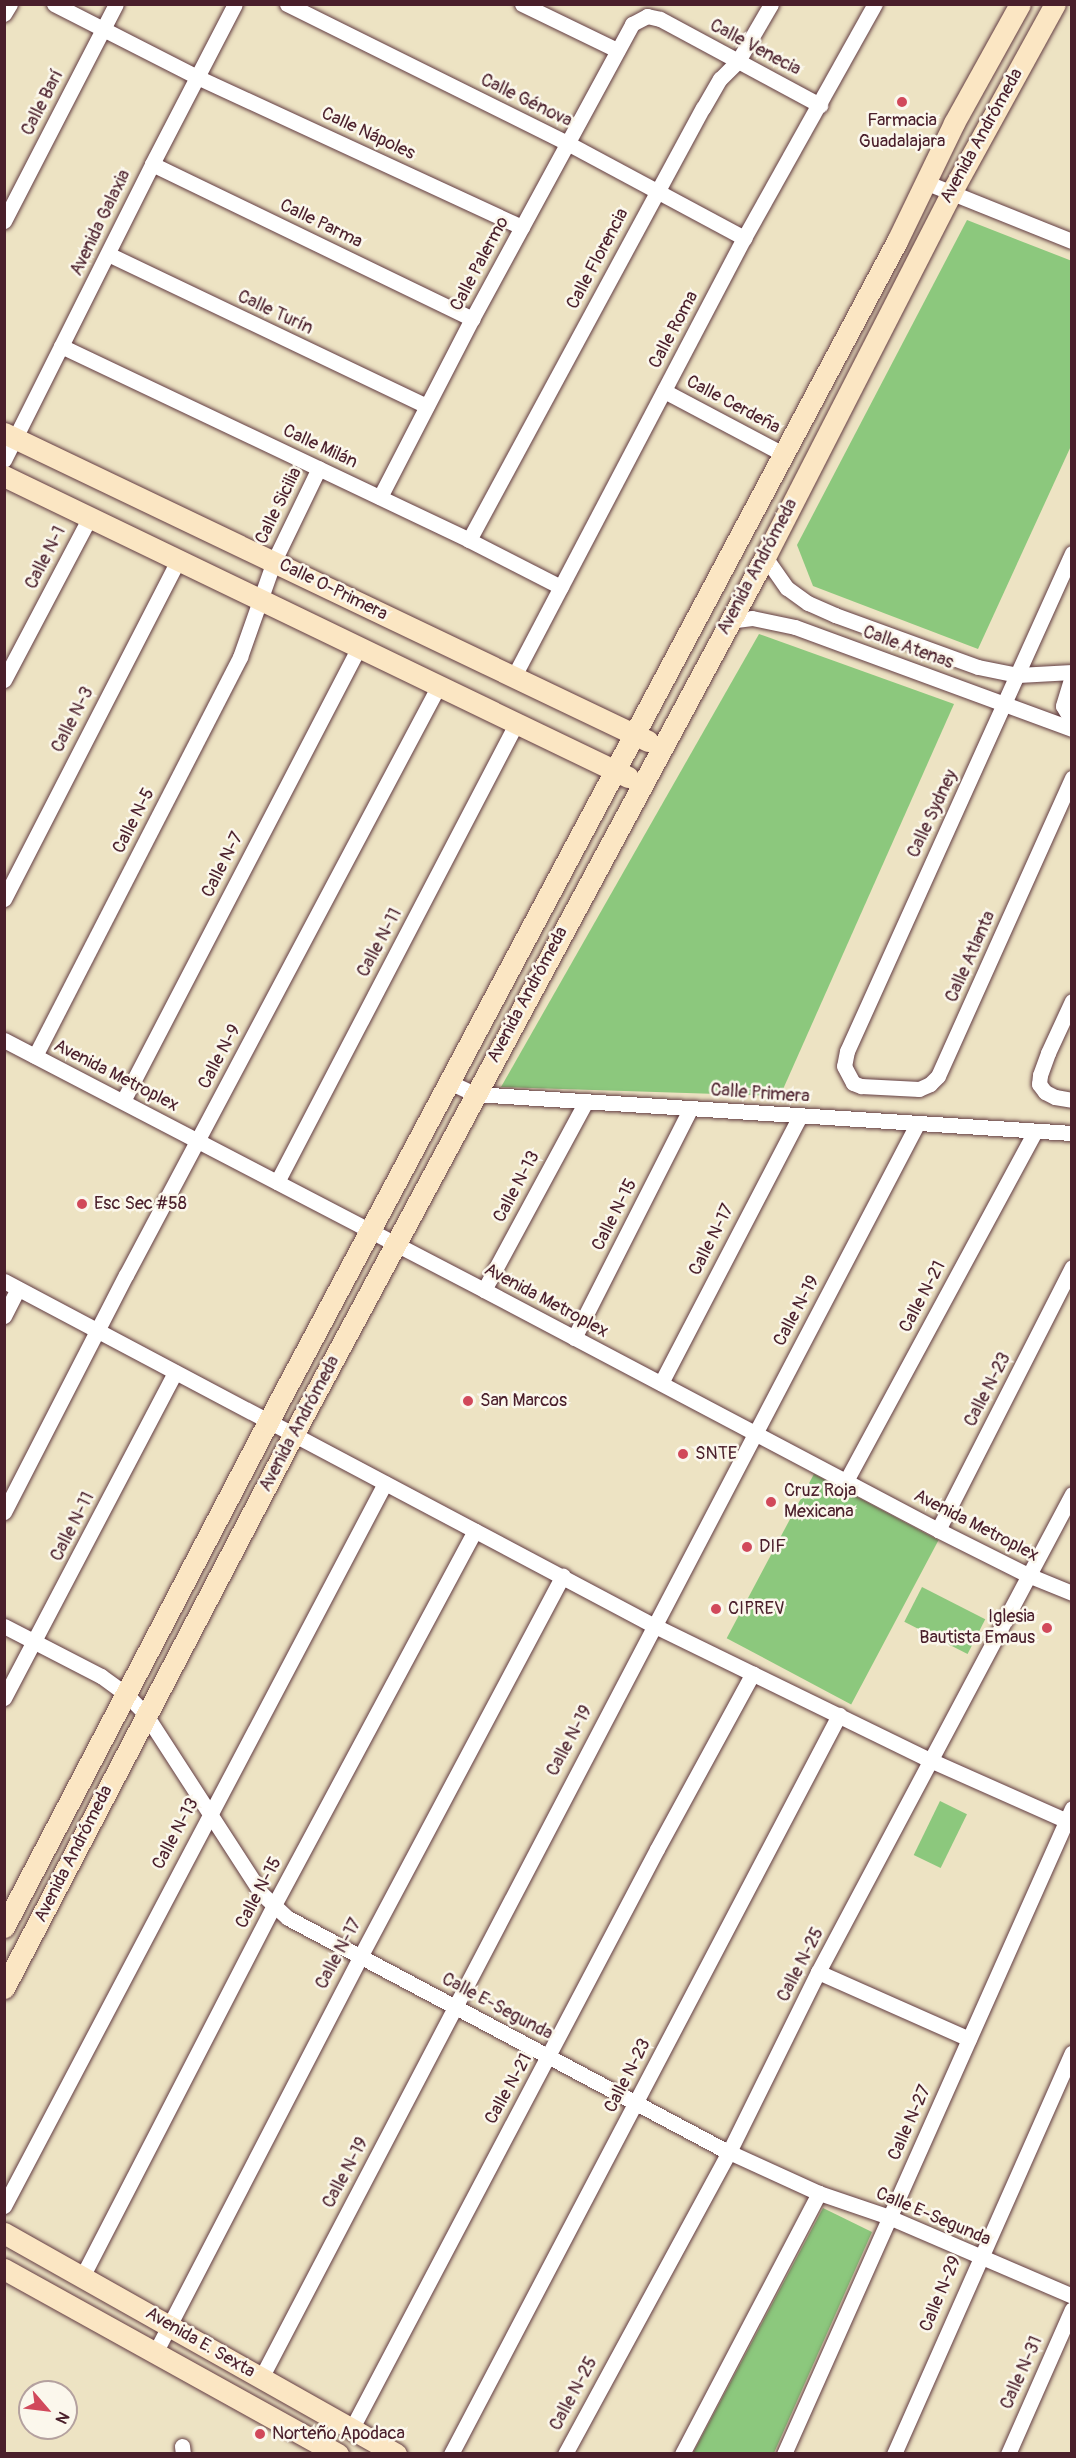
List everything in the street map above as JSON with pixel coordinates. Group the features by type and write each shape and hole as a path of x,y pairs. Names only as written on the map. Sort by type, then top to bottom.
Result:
{"street":[{"path":"4,14 10,4"},
{"name":"Calle Nápoles","path":"54,4 197,77 522,227"},
{"name":"Calle Barí","path":"4,220 116,4"},
{"name":"Avenida Galaxia","path":"4,460 10,435 61,346 235,4"},
{"name":"Calle Génova","path":"287,4 569,144 744,238"},
{"path":"522,4 617,50 632,24 647,16 660,19 668,4"},
{"name":"Calle Florencia","path":"469,540 720,79 738,61 771,4"},
{"name":"Calle Roma","path":"514,676 744,238 875,4"},
{"name":"Avenida Andrómeda","path":"4,1927 268,1422 897,241 954,123 1020,4"},
{"name":"Avenida Andrómeda","path":"4,1988 293,1435 728,621 765,557 951,193 1055,4"},
{"name":"Calle Venecia","path":"660,19 820,105"},
{"name":"Calle Palermo","path":"380,497 472,319 569,144 617,50"},
{"name":"Calle Parma","path":"152,164 472,319"},
{"path":"925,182 1071,241"},
{"name":"Calle Turín","path":"108,254 427,406"},
{"name":"Calle Milán","path":"61,346 380,497 561,586"},
{"name":"Calle Cerdeña","path":"664,391 783,454"},
{"name":"Calle O-Primera","path":"10,435 661,747"},
{"name":"Calle Sicilia","path":"261,601 274,561 319,468"},
{"path":"4,476 642,783"},
{"name":"Calle N-1","path":"4,680 90,517"},
{"name":"Calle Sydney","path":"861,1086 848,1076 844,1066 847,1051 1071,553"},
{"name":"Calle Atenas","path":"765,557 787,588 808,603 978,667 1018,675 1071,674 1063,706 1071,721"},
{"name":"Calle N-3","path":"4,899 178,560"},
{"name":"Calle N-5","path":"35,1056 240,657 261,601"},
{"name":"Calle Atenas","path":"728,621 752,618 795,627 1071,729"},
{"name":"Calle N-7","path":"123,1101 359,647"},
{"path":"922,674 931,650"},
{"name":"Calle N-9","path":"4,1512 439,685"},
{"name":"Calle N-11","path":"277,1182 517,722"},
{"name":"Calle Atlanta","path":"861,1086 919,1089 930,1084 938,1076 1071,778"},
{"path":"1071,1001 1040,1075 1040,1084 1046,1092 1055,1097 1071,1100"},
{"name":"Avenida Metroplex","path":"4,1040 938,1530 1028,1575 1071,1593"},
{"name":"Calle Primera","path":"449,1082 475,1095 917,1125 1071,1133"},
{"name":"Calle N-13","path":"484,1290 585,1103"},
{"name":"Calle N-15","path":"574,1338 690,1109"},
{"name":"Calle N-17","path":"661,1383 800,1116"},
{"name":"Calle N-19","path":"261,2378 653,1624 917,1125"},
{"name":"Calle N-21","path":"846,1481 1035,1131"},
{"name":"Calle N-23","path":"938,1530 1071,1267"},
{"path":"4,1316 11,1285 653,1624 932,1761 1070,1817"},
{"name":"Calle N-11","path":"4,1698 175,1372"},
{"name":"Calle N-13","path":"4,2206 385,1483"},
{"name":"Calle N-25","path":"565,2454 729,2152 818,1972 932,1761 1071,1494"},
{"name":"Calle N-15","path":"82,2277 273,1907 476,1531"},
{"name":"Calle N-17","path":"155,2353 360,1957 563,1576"},
{"name":"Calle E-Segunda","path":"4,1626 101,1676 127,1695 146,1715 251,1878 273,1907 360,1957 729,2152 819,2193 889,2217 1071,2296"},
{"name":"Calle N-21","path":"351,2428 657,1849 753,1673"},
{"name":"Calle N-23","path":"451,2454 839,1715"},
{"name":"Calle N-27","path":"784,2454 1070,1817"},
{"path":"818,1972 969,2038"},
{"name":"Calle N-29","path":"894,2454 979,2256 1071,2053"},
{"path":"682,2454 819,2193"},
{"name":"Avenida E. Sexta","path":"4,2233 396,2454"},
{"name":"Avenida E. Sexta","path":"4,2269 338,2454"},
{"name":"Calle N-31","path":"1008,2454 1071,2309"}],"green space":[{"path":"967,220 1072,261 1071,446 978,649 813,586 797,545"},
{"path":"759,634 954,704 780,1096 501,1087"},
{"path":"814,1474 938,1540 851,1704 727,1638"},
{"path":"922,1587 985,1619 968,1654 904,1622"},
{"path":"940,1801 967,1814 941,1868 914,1855"},
{"path":"823,2208 872,2232 774,2453 693,2453"}],"place":[{"name":"Farmacia Guadalajara","path":"902,102"},
{"name":"Esc Sec #58","path":"82,1204"},
{"name":"San Marcos","path":"468,1401"},
{"name":"SNTE","path":"683,1454"},
{"name":"Cruz Roja Mexicana","path":"771,1502"},
{"name":"DIF","path":"747,1547"},
{"name":"CIPREV","path":"716,1609"},
{"name":"Iglesia Bautista Emaus","path":"1047,1628"},
{"name":"Norteño Apodaca","path":"260,2434"}]}
